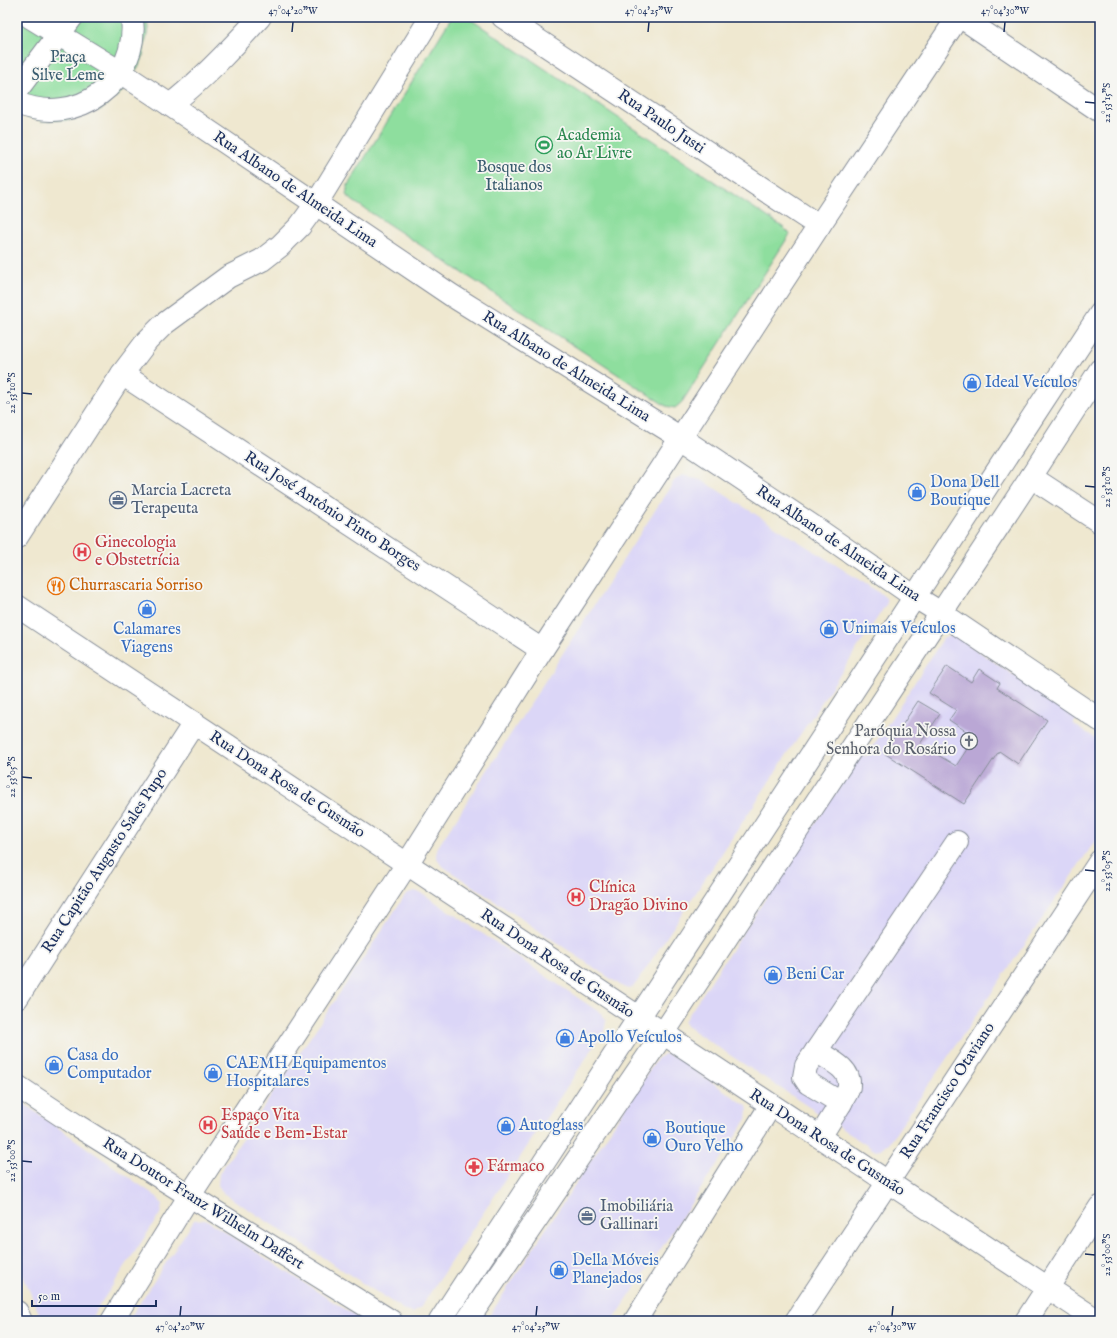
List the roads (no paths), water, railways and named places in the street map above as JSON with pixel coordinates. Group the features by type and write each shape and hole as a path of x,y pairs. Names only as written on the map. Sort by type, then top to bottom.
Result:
{"street":[{"name":"Rua Albano de Almeida Lima","path":"30,17 120,72 170,105 451,295 681,438 915,597 1100,720"},
{"path":"17,90 72,17"},
{"path":"17,103 29,108 49,110 70,108 90,100 107,88 120,72 128,58 132,43 132,17"},
{"path":"170,105 190,89 212,68 260,17"},
{"path":"17,537 122,374 147,341 164,324 228,276 262,260 280,246 300,226 316,204 431,17"},
{"name":"Rua Paulo Justi","path":"504,17 819,226"},
{"path":"112,1321 190,1195 407,864 542,650 819,226 960,17 1100,111"},
{"path":"440,1321 1100,314"},
{"path":"467,1321 662,1034 1031,477 1100,370"},
{"name":"Rua José Antônio Pinto Borges","path":"122,374 542,650"},
{"path":"1031,477 1100,522"},
{"name":"Rua Dona Rosa de Gusmão","path":"17,606 1098,1321"},
{"name":"Rua Capitão Augusto Sales Pupo","path":"17,998 194,723"},
{"path":"841,1103 808,1082 804,1077 806,1066 957,842"},
{"name":"Rua Francisco Otaviano","path":"796,1321 1100,861"},
{"path":"816,1051 838,1065 848,1076 850,1087 820,1137"},
{"name":"Rua Doutor Franz Wilhelm Daffert","path":"17,1086 76,1125 391,1321"},
{"path":"635,1321 771,1105"},
{"path":"1026,1321 1100,1207"},
{"path":"17,1312 21,1321"}],"place":[{"name":"Academia ao Ar Livre","path":"544,145"},
{"name":"Ideal Veículos","path":"972,383"},
{"name":"Dona Dell Boutique","path":"917,492"},
{"name":"Marcia Lacreta Terapeuta","path":"118,500"},
{"name":"Ginecologia e Obstetrícia","path":"82,552"},
{"name":"Churrascaria Sorriso","path":"56,586"},
{"name":"Calamares Viagens","path":"147,609"},
{"name":"Unimais Veículos","path":"829,629"},
{"name":"Paróquia Nossa Senhora do Rosário","path":"969,741"},
{"name":"Clínica Dragão Divino","path":"576,897"},
{"name":"Beni Car","path":"773,975"},
{"name":"Apollo Veículos","path":"565,1038"},
{"name":"Casa do Computador","path":"54,1065"},
{"name":"CAEMH Equipamentos Hospitalares","path":"213,1073"},
{"name":"Espaço Vita Saúde e Bem-Estar","path":"208,1125"},
{"name":"Autoglass","path":"506,1126"},
{"name":"Boutique Ouro Velho","path":"652,1138"},
{"name":"Fármaco","path":"474,1167"},
{"name":"Imobiliária Gallinari","path":"587,1216"},
{"name":"Della Móveis Planejados","path":"559,1270"}],"park label":[{"name":"Praça Silve Leme","path":"68,67"},
{"name":"Bosque dos Italianos","path":"514,177"}]}
